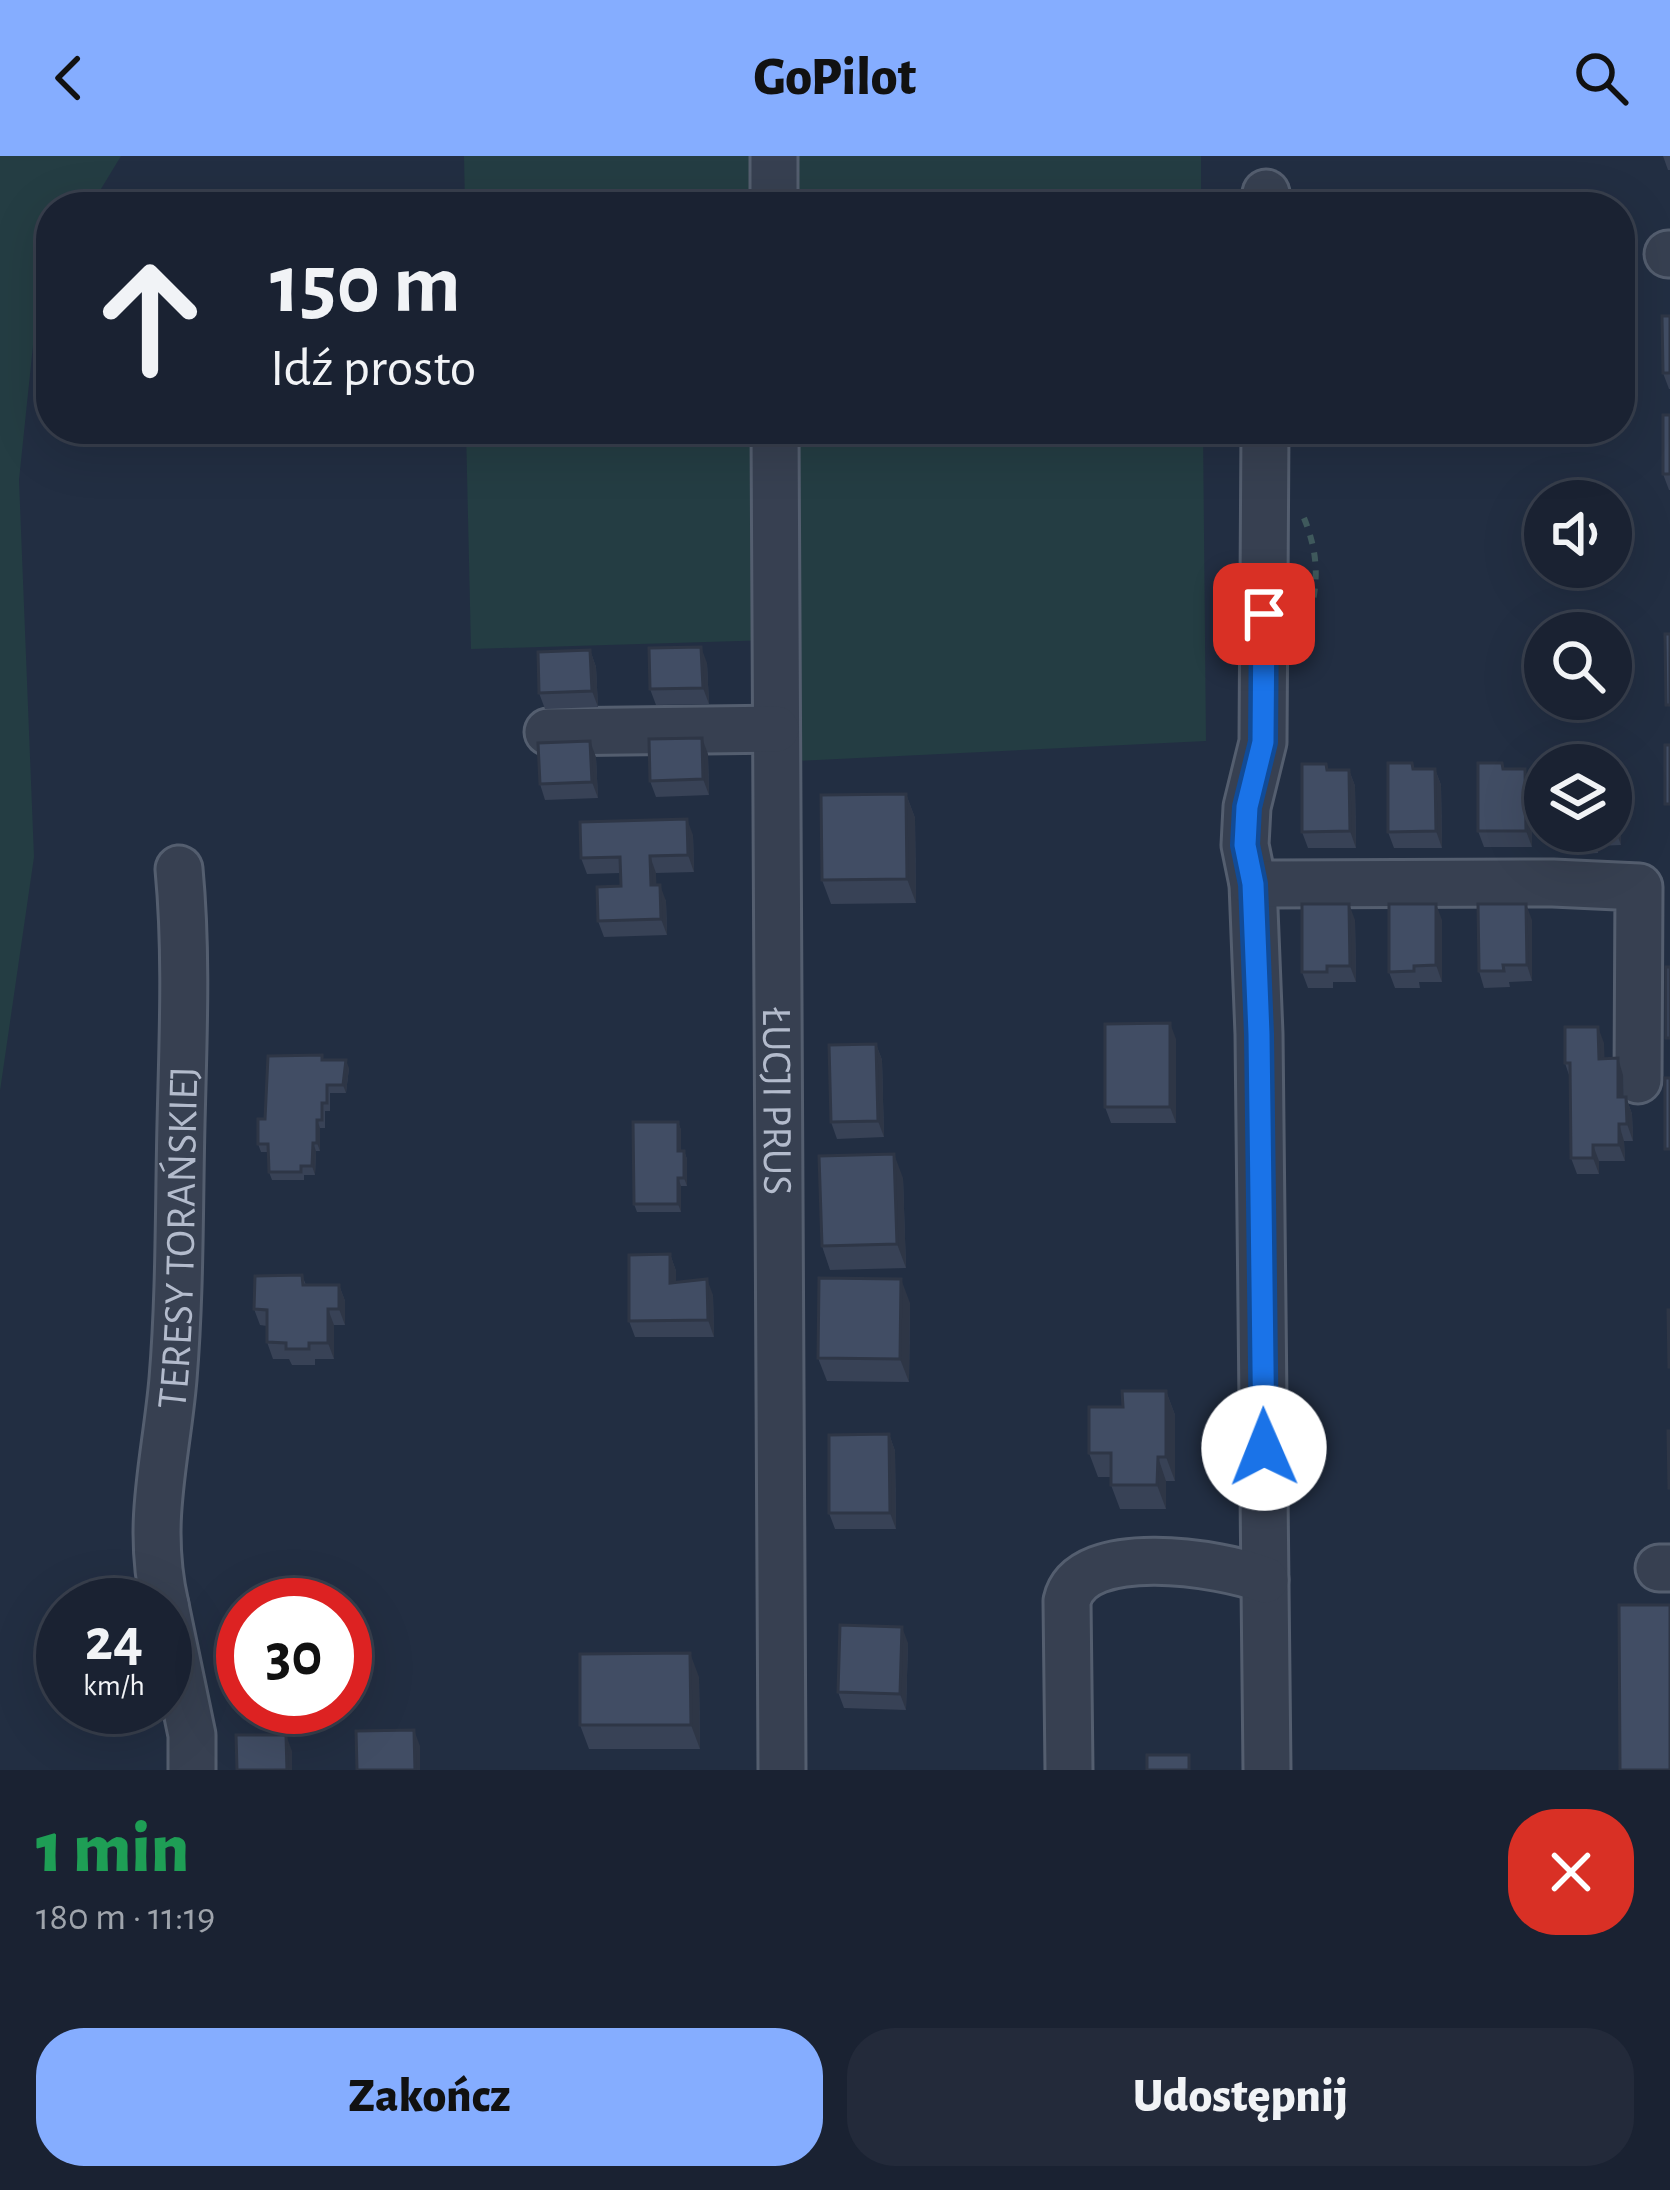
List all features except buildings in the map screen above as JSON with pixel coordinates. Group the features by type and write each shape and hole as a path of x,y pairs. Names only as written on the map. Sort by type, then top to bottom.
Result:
{"street":[{"path":"774,156 774,192"},
{"name":"ŁUCJI PRUS","path":"775,444 782,1770"},
{"path":"1265,444 1263,742 1247,807 1245,845 1253,884 1259,1034 1267,1770"},
{"path":"548,732 776,729"},
{"name":"TERESY TORAŃSKIEJ","path":"158,1578 154,1525 173,1382 178,1287 185,930 179,869"},
{"path":"1253,884 1639,887 1638,1080"},
{"path":"1069,1770 1070,1587 1097,1568 1119,1564 1210,1564 1265,1580"},
{"name":"TERESY TORAŃSKIEJ","path":"192,1734 192,1770"}],"green space":[{"path":"0,156 121,156 99,192 36,192 36,317 19,480 34,857 0,1091"},
{"path":"464,156 1201,156 1201,192 465,192"},
{"path":"466,444 1203,444 1206,741 776,762 775,640 471,649"}],"route":[{"path":"1264,614 1263,742 1247,807 1245,845 1253,884 1259,1034 1264,1448"}]}
